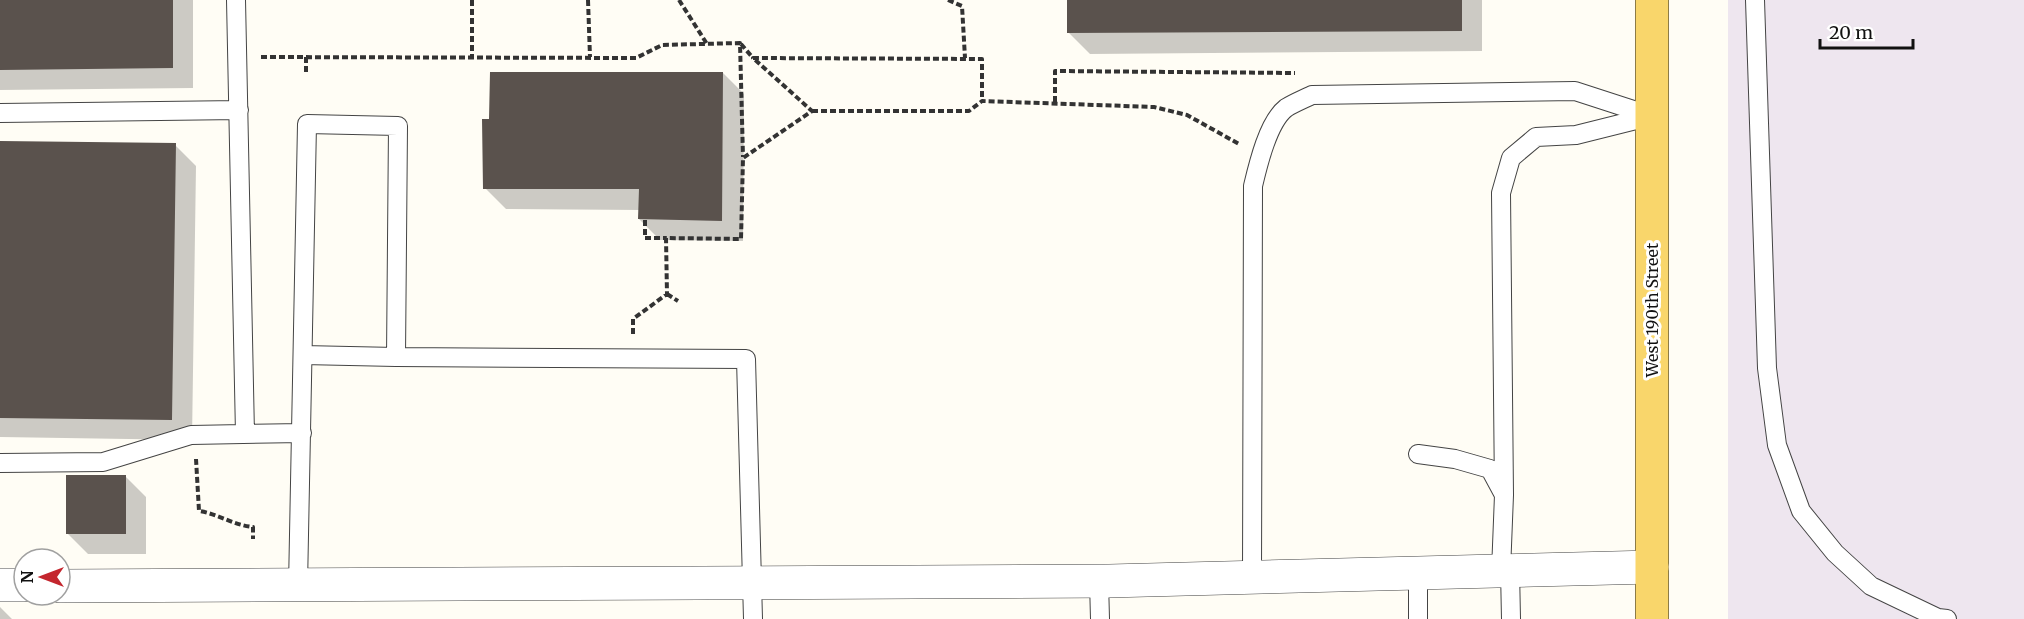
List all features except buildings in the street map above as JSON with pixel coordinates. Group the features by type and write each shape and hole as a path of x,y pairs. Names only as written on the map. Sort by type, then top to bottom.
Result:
{"main road":[{"name":"West 190th Street","path":"1652,0 1652,619"}],"street":[{"path":"72,586 1099,581 1652,567"}],"lane":[{"path":"236,0 246,434"},
{"path":"1755,0 1767,368 1777,445 1801,511 1835,553 1871,586 1938,618 1947,619"},
{"path":"1252,577 1253,186 1260,155 1269,134 1285,109 1312,95 1575,91 1652,116"},
{"path":"0,114 239,110"},
{"path":"1511,619 1506,571 1504,495 1501,193 1512,158 1536,137 1576,135 1652,116"},
{"path":"298,586 307,124 398,126 396,357"},
{"path":"303,355 746,359 753,619"},
{"path":"0,463 103,462 195,435 302,433"},
{"path":"1419,454 1455,459 1490,469 1504,495"},
{"path":"1418,573 1418,619"},
{"path":"1099,581 1100,619"}],"path":[{"path":"472,0 472,57"},
{"path":"588,0 590,57"},
{"path":"679,0 708,44"},
{"path":"948,0 962,6 966,58"},
{"path":"260,57 636,58 662,45 740,43"},
{"path":"740,43 753,58 812,111"},
{"path":"645,220 645,237 741,239 743,158 740,43"},
{"path":"306,57 306,73"},
{"path":"753,58 982,58 982,100"},
{"path":"1055,102 1055,71 1295,73"},
{"path":"743,158 812,111 969,111 982,100 1154,107 1187,115 1216,133 1260,155"},
{"path":"666,238 667,294"},
{"path":"667,294 678,301"},
{"path":"633,341 633,319 667,294"},
{"path":"195,435 199,511 213,513 234,524 253,527 253,539"}],"shaded area":[{"path":"1728,0 2024,0 2024,619 1728,619"}]}
